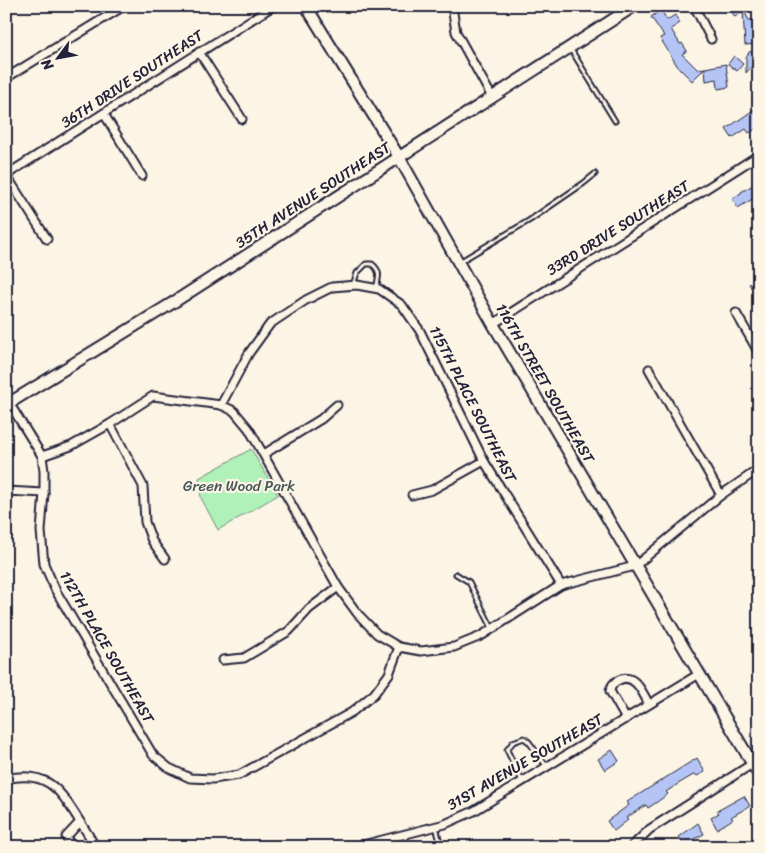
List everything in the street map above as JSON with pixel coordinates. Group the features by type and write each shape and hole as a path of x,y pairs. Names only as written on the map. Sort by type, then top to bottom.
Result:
{"street":[{"path":"6,78 124,6"},
{"name":"36TH DRIVE SOUTHEAST","path":"6,175 273,6"},
{"name":"116TH STREET SOUTHEAST","path":"306,6 399,157 493,324 759,775"},
{"path":"452,6 456,32 492,97"},
{"name":"35TH AVENUE SOUTHEAST","path":"7,402 174,302 634,6"},
{"path":"694,6 711,38"},
{"path":"199,52 242,119"},
{"path":"104,114 142,176"},
{"name":"33RD DRIVE SOUTHEAST","path":"493,324 759,155"},
{"path":"6,175 47,239"},
{"name":"115TH PLACE SOUTHEAST","path":"221,405 249,354 270,324 306,300 332,287 355,285 376,289 402,305 420,331 484,461 560,584"},
{"path":"736,313 759,353"},
{"path":"648,369 721,495"},
{"path":"42,456 71,446 110,424 153,396 221,405 234,411 249,428 338,587 357,613 377,634 398,647 421,651 454,647 481,636 560,584 635,566 721,495 759,470"},
{"name":"112TH PLACE SOUTHEAST","path":"7,402 42,456 44,493 41,531 44,564 56,591 153,755 169,768 190,778 213,779 238,775 352,712 374,694 389,674 398,647"},
{"path":"264,454 321,419 337,405"},
{"path":"110,424 143,486 145,522 152,541 165,559"},
{"path":"412,495 432,490 484,461"},
{"path":"6,491 44,493"},
{"path":"223,660 244,658 289,631 309,609 338,587"},
{"name":"31ST AVENUE SOUTHEAST","path":"355,847 436,826 474,811 699,674"},
{"path":"626,719 610,691 611,686 617,681 627,677 632,679 650,704"},
{"path":"631,847 650,830 752,764"},
{"path":"6,779 21,776 43,780 62,793 95,847"},
{"path":"71,847 66,837 80,822"}],"lane":[{"path":"570,47 615,121"},
{"path":"458,263 512,231 584,184 595,174"},
{"path":"355,285 357,273 366,264 372,264 380,274 376,289"},
{"path":"456,574 469,582 492,628"},
{"path":"522,782 507,750 513,742 524,738 530,742 547,766"},
{"path":"436,826 441,847"},
{"path":"404,834 409,847"}],"green space":[{"name":"Green Wood Park","path":"251,449 278,495 218,530 201,498 199,478"}],"building":[{"path":"728,6 741,6 749,20 756,20 757,44 745,45 743,12 735,17"},
{"path":"661,10 667,20 675,15 680,23 671,29 680,44 682,43 687,51 682,54 697,69 705,68 692,81 678,67 660,38 664,36 651,17"},
{"path":"750,51 758,59 746,73 746,57"},
{"path":"734,56 743,64 737,71 728,64"},
{"path":"726,64 729,87 718,89 717,79 706,81 705,68"},
{"path":"759,106 759,127 749,133 746,129 732,138 726,129"},
{"path":"755,184 759,190 759,195 738,208 732,199"},
{"path":"759,278 759,300 749,284"},
{"path":"612,750 619,761 605,770 598,759"},
{"path":"697,758 705,772 697,776 695,774 678,784 666,792 668,794 648,808 646,805 626,818 628,820 614,831 607,821 629,805 627,802"},
{"path":"744,796 750,806 731,817 733,819 717,829 711,818 719,813 717,811"},
{"path":"698,823 704,834 694,839 698,847 685,847 679,837"}]}
